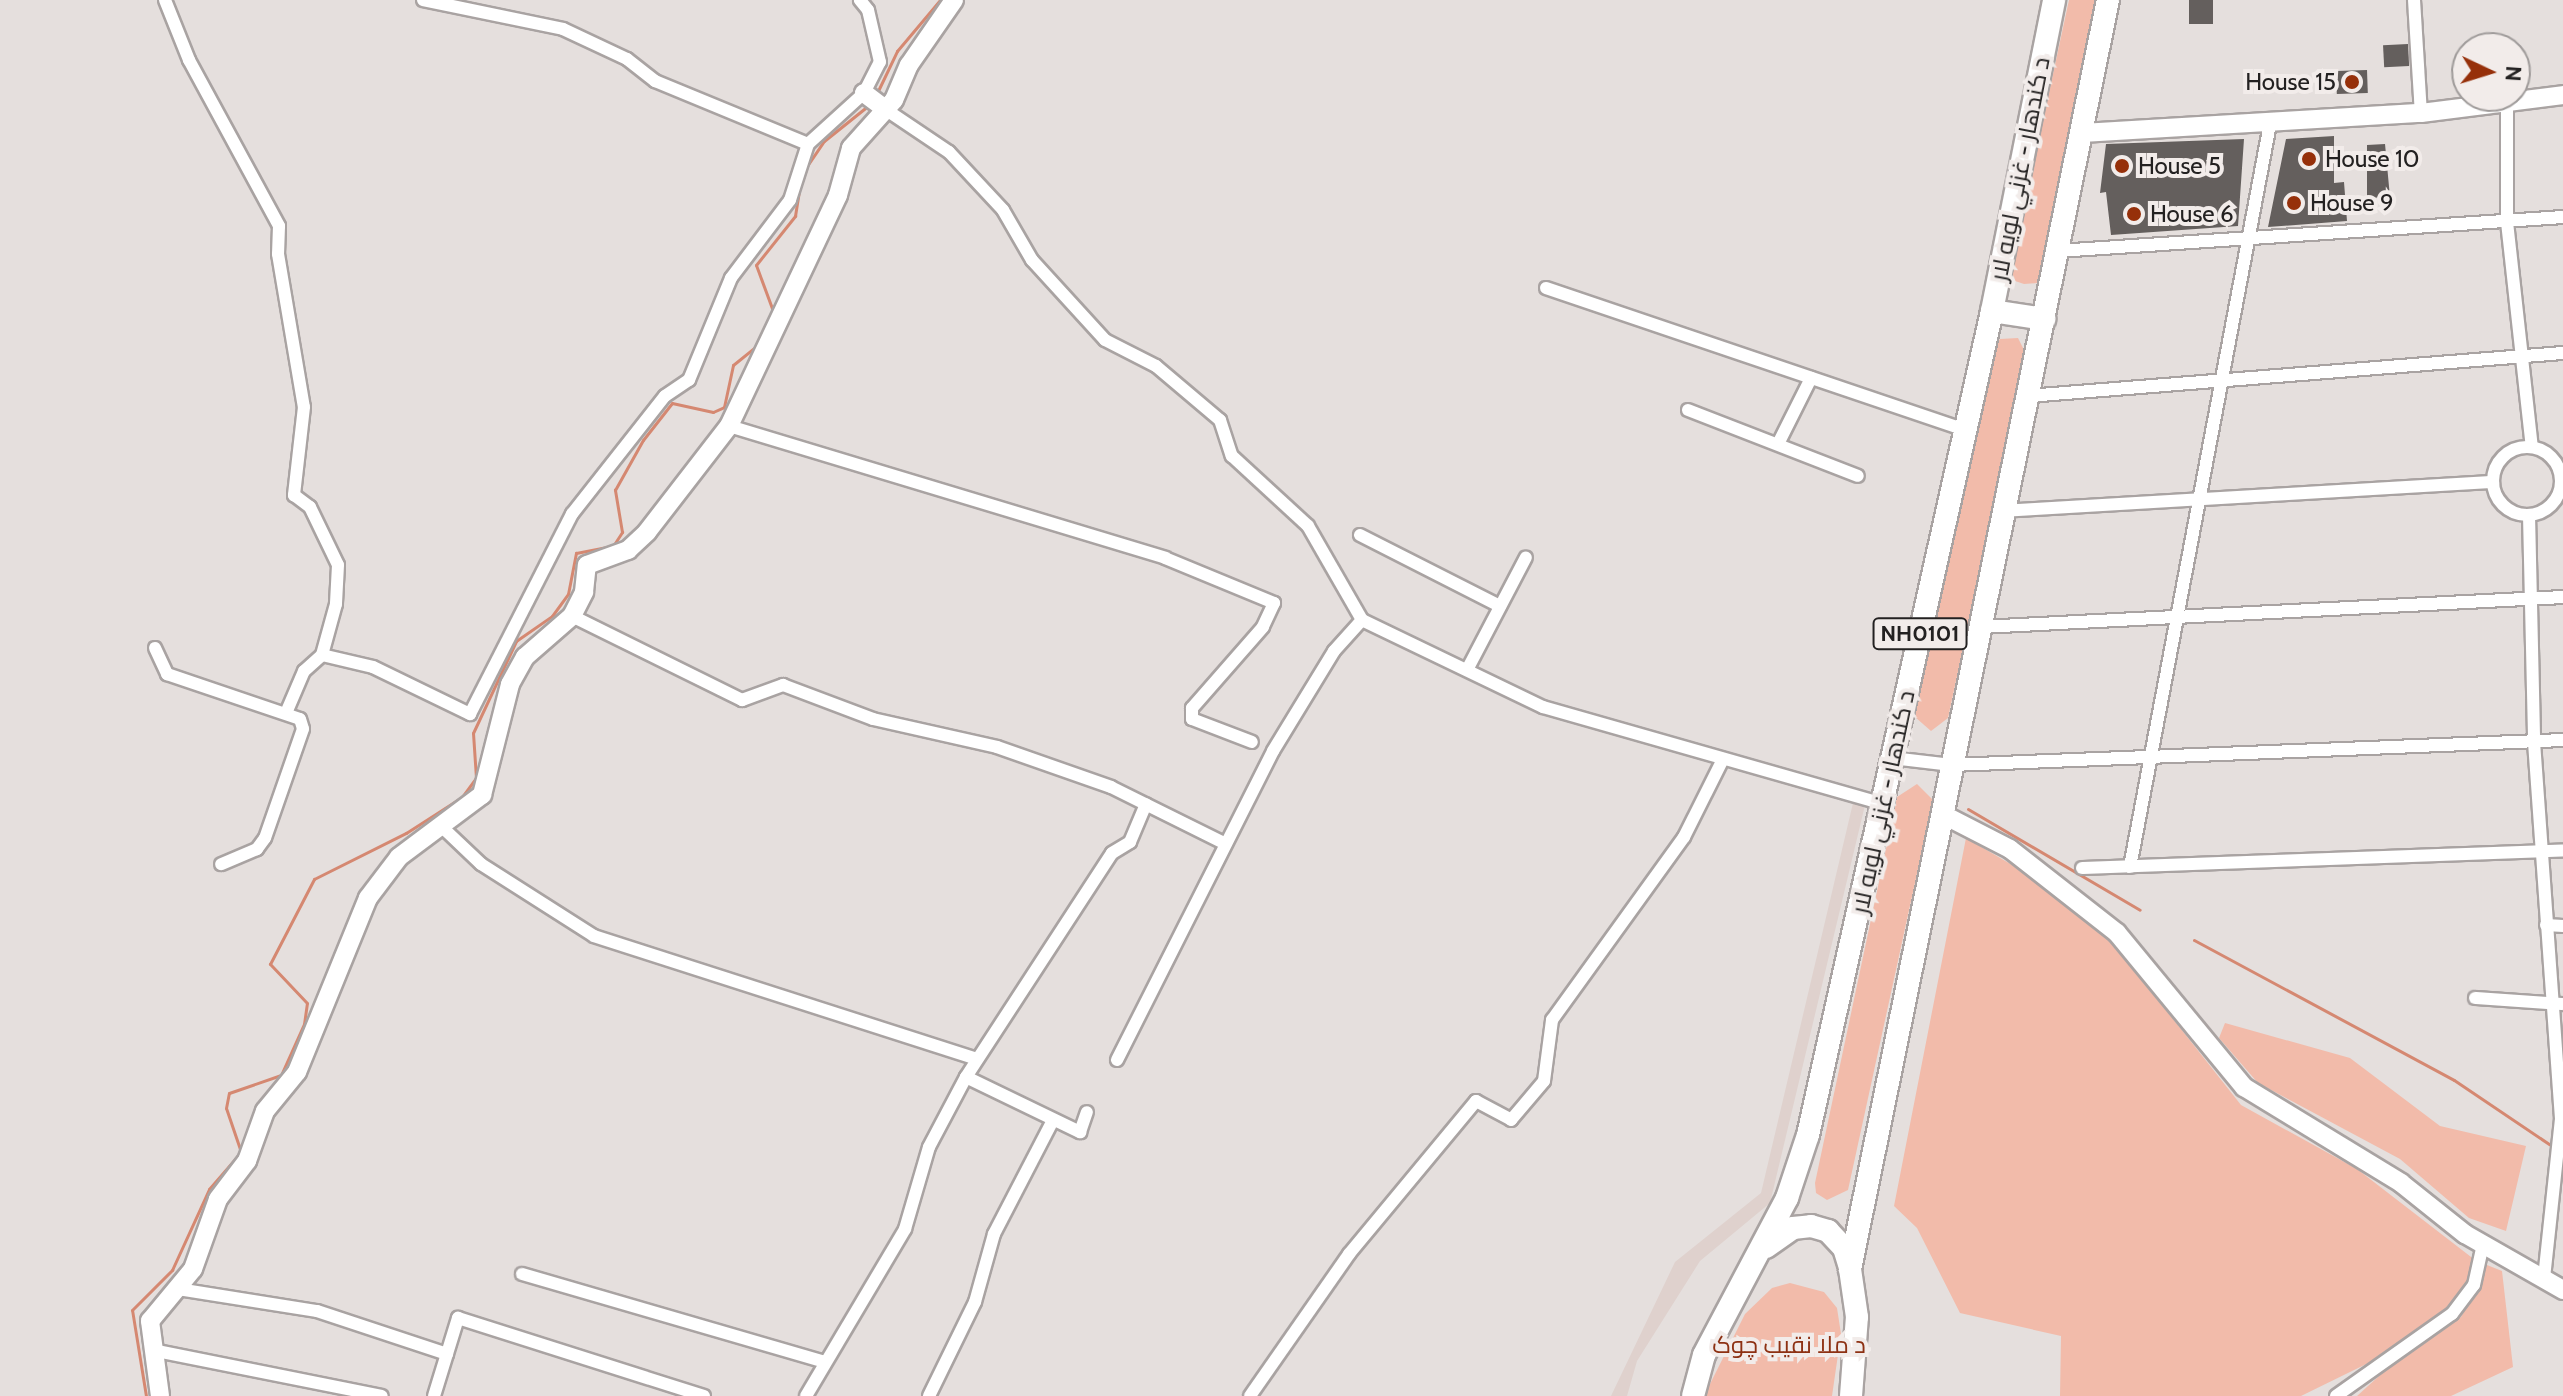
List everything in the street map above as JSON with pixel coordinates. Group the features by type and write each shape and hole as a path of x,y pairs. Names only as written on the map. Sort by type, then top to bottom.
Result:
{"highway":[{"name":"د کندهار - غزني لويه لار","path":"1693,1396 1704,1355 1787,1198 1808,1135 1992,311 2054,0"},
{"name":"NH0101","path":"1850,1269 2108,0"},
{"path":"1992,311 2044,319"},
{"name":"NH0101","path":"1756,1259 1774,1239 1811,1226 1828,1231 1844,1248 1857,1317 1851,1396"},
{"path":"1675,1396 1704,1355"}],"street":[{"path":"165,0 189,60 279,226 278,254 304,407 294,495 310,507 338,565 336,604 322,655 304,671 286,713"},
{"path":"423,0 563,29 627,59 655,81 808,144"},
{"path":"860,0 868,10 880,62 875,101"},
{"path":"160,1396 157,1351 150,1321 193,1269 218,1199 247,1161 265,1111 297,1072 368,898 399,857 482,795 492,768 497,722 525,657 572,616 584,592 587,565 628,550 647,532 729,426 838,195 851,148 875,101 954,0"},
{"path":"2414,0 2421,113"},
{"path":"2531,101 2563,95"},
{"path":"322,655 373,667 470,714 572,514 665,396 689,380 731,278 790,200 808,144 875,101"},
{"path":"875,101 949,152 1003,210 1032,260 1105,340 1156,366 1220,420 1232,456 1308,526 1362,620 1543,707 1883,804"},
{"path":"2082,133 2270,124 2451,110"},
{"path":"2507,112 2507,222 2526,355 2532,447"},
{"path":"2130,867 2196,498 2270,124"},
{"path":"2058,251 2250,234 2563,217"},
{"path":"1546,288 1965,430"},
{"path":"2028,396 2218,385 2563,353"},
{"path":"1778,444 1811,378"},
{"path":"1688,410 1858,476"},
{"path":"729,426 1165,558 1274,603 1263,627 1192,708 1192,719 1252,742"},
{"path":"2532,447 2552,457 2562,476 2556,498 2529,515 2508,510 2493,482 2504,456 2532,447"},
{"path":"2003,511 2493,482"},
{"path":"2529,515 2534,742 2546,925 2558,1004 2562,1119 2544,1279"},
{"path":"1360,535 1500,606"},
{"path":"1467,670 1526,557"},
{"path":"1981,627 2563,597"},
{"path":"572,616 742,700 783,685 873,719 997,747 1146,804 1226,844"},
{"path":"1117,1060 1273,751 1334,651 1362,620"},
{"path":"155,648 167,674 300,719 303,729 265,838 257,849 221,864"},
{"path":"1892,758 1952,765 2563,740"},
{"path":"1250,1396 1349,1254 1476,1101 1511,1120 1544,1081 1552,1020 1684,837 1723,759"},
{"path":"806,1396 824,1362 856,1321 867,1289 905,1229 929,1147 966,1077 1112,853 1130,842 1146,804"},
{"path":"1942,814 2010,849 2117,933 2244,1087 2401,1183 2483,1244 2563,1290"},
{"path":"441,826 493,873 594,936 977,1059"},
{"path":"2082,868 2563,850"},
{"path":"2546,925 2563,926"},
{"path":"2475,998 2558,1004"},
{"path":"966,1077 1080,1132 1087,1112"},
{"path":"929,1396 975,1302 994,1234 1053,1120"},
{"path":"2336,1396 2452,1314 2474,1285 2483,1244"},
{"path":"522,1274 824,1362"},
{"path":"178,1289 317,1311 447,1354"},
{"path":"434,1396 458,1318 704,1396"},
{"path":"157,1351 382,1396"}],"shaded area":[{"path":"1853,803 1865,805 1770,1203 1700,1261 1637,1361 1627,1396 1611,1396 1675,1262 1761,1193"}],"green space":[{"path":"2069,0 2100,0 2047,271 2037,283 2024,284 2015,281 2011,269"},
{"path":"2018,338 2026,354 1948,718 1931,731 1915,717 1917,696 1994,348 2000,339"},
{"path":"1917,784 1933,800 1848,1190 1827,1200 1816,1193 1815,1183 1897,797"},
{"path":"1966,838 2043,883 2109,938 2241,1105 2357,1169 2475,1260 2466,1293 2399,1348 2301,1396 2060,1396 2061,1336 1960,1313 1917,1228 1894,1206"},
{"path":"2225,1023 2350,1058 2440,1126 2526,1146 2506,1231 2469,1218 2400,1159 2258,1083 2219,1038"},
{"path":"2487,1265 2502,1271 2513,1367 2451,1396 2357,1396 2400,1357 2461,1317"},
{"name":"د ملا نقيب چوک","path":"1790,1283 1824,1292 1837,1308 1841,1334 1832,1396 1704,1396 1745,1314 1772,1288"}],"building":[{"path":"2189,0 2213,0 2213,24 2189,24"},
{"path":"2408,44 2409,66 2384,67 2383,45"},
{"name":"House 15","path":"2367,70 2368,93 2337,94 2336,71"},
{"path":"2334,136 2334,183 2344,182 2347,221 2268,227 2286,139"},
{"path":"2244,139 2238,226 2111,235 2106,192 2100,193 2106,144"},
{"path":"2385,144 2390,197 2367,198 2367,145"}],"waterway":[{"path":"876,95 897,51 940,0"},
{"path":"807,166 824,141 869,105"},
{"path":"146,1396 132,1310 172,1270 209,1189 241,1152 226,1108 229,1093 281,1075 304,1024 307,1003 270,964 314,879 406,833 462,797 476,778 473,733 516,641 552,616 568,594 576,553 613,546 622,532 615,490 643,440 672,403 713,412 724,407 733,365 758,345 773,311 756,265 795,216 799,192"},
{"path":"1968,809 2140,910"},
{"path":"2194,940 2454,1080 2549,1144"}],"place":[{"name":"House 15","path":"2352,82"},
{"name":"House 10","path":"2309,159"},
{"name":"House 5","path":"2122,166"},
{"name":"House 9","path":"2294,203"},
{"name":"House 6","path":"2134,214"}]}
